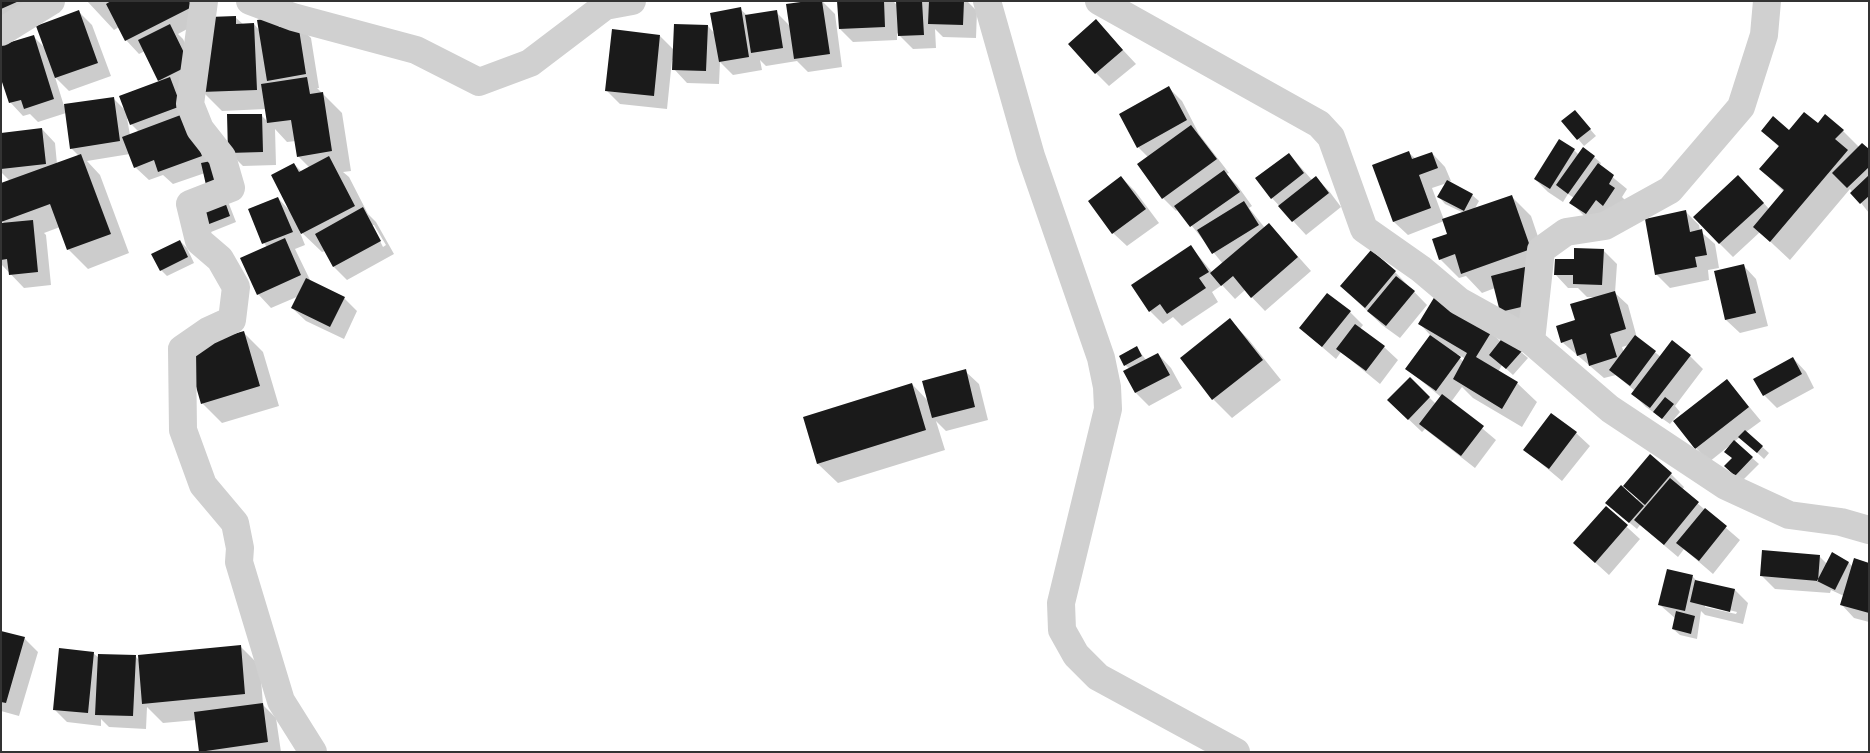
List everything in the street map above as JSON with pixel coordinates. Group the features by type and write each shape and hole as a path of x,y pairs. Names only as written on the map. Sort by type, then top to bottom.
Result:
{"street":[{"path":"1,32 51,1"},
{"path":"204,1 190,104 200,129 222,156 230,188 190,204 199,241 220,260 236,287 232,320 208,330 182,349 183,430 203,485 235,523 240,548 239,562 281,701 313,752"},
{"path":"250,1 293,17 416,50 479,82 530,63 605,6 632,1"},
{"path":"987,1 1031,156 1101,358 1107,387 1108,409 1061,603 1062,630 1076,654 1098,677 1236,752"},
{"path":"1099,1 1319,124 1331,137 1364,229 1421,269 1459,301 1531,341 1610,410 1726,486 1789,514 1841,522 1869,530"},
{"path":"1531,341 1541,250 1566,232 1605,226 1670,190 1741,107 1764,35 1767,1"}],"building":[{"path":"1,1 19,1 1,9"},
{"path":"111,1 189,1 192,7 125,41 106,4"},
{"path":"822,1 830,54 794,59 786,4"},
{"path":"837,1 884,1 885,27 839,29"},
{"path":"896,1 922,1 924,35 898,36"},
{"path":"929,1 964,1 963,25 928,24"},
{"path":"741,7 749,57 719,62 710,13"},
{"path":"79,10 98,63 55,78 36,26"},
{"path":"777,10 783,48 751,53 745,15"},
{"path":"236,16 236,24 254,23 257,90 201,92 209,17"},
{"path":"277,17 279,27 298,23 306,74 267,81 257,20"},
{"path":"1096,19 1123,50 1095,74 1068,44"},
{"path":"170,24 190,65 158,81 138,40"},
{"path":"674,24 708,25 706,71 672,70"},
{"path":"612,29 660,35 654,96 605,91"},
{"path":"34,35 54,99 24,109 21,100 9,103 1,79 1,45"},
{"path":"170,77 181,106 130,125 119,96"},
{"path":"307,77 310,94 323,92 332,151 297,157 291,120 267,123 261,84"},
{"path":"1169,86 1187,120 1137,148 1119,114"},
{"path":"114,97 120,141 70,149 64,104"},
{"path":"1575,110 1591,129 1577,140 1561,121"},
{"path":"1804,112 1818,123 1825,114 1844,130 1835,139 1848,150 1770,242 1753,227 1784,190 1759,169 1779,146 1761,131 1773,116 1789,130"},
{"path":"186,113 202,156 158,172 154,160 134,168 122,137"},
{"path":"227,114 262,114 263,152 228,153"},
{"path":"1191,125 1217,159 1162,199 1137,164"},
{"path":"42,128 46,164 1,169 1,133"},
{"path":"1559,139 1575,149 1550,189 1534,179"},
{"path":"1862,143 1869,149 1869,167 1847,188 1832,173"},
{"path":"1583,147 1595,156 1568,194 1556,185"},
{"path":"1409,151 1412,159 1432,152 1438,168 1419,175 1431,208 1393,222 1372,165"},
{"path":"1289,153 1304,173 1271,199 1255,178"},
{"path":"81,154 111,234 67,250 50,204 1,222 1,183"},
{"path":"329,156 355,206 301,234 271,175 294,163 299,172"},
{"path":"216,160 221,182 206,185 201,163"},
{"path":"1598,163 1614,175 1609,184 1615,188 1603,206 1596,200 1586,214 1569,203"},
{"path":"1224,170 1240,192 1190,227 1174,206"},
{"path":"1738,175 1764,203 1719,244 1693,217"},
{"path":"1869,175 1869,196 1860,204 1850,193"},
{"path":"1121,176 1146,209 1112,234 1088,201"},
{"path":"1316,176 1329,193 1292,222 1278,206"},
{"path":"1447,180 1473,194 1464,211 1437,197"},
{"path":"1512,195 1531,249 1461,274 1455,254 1439,260 1432,239 1447,234 1442,219"},
{"path":"223,196 230,216 204,226 197,206"},
{"path":"278,197 293,232 262,244 248,209"},
{"path":"1244,201 1259,225 1212,254 1197,230"},
{"path":"363,207 381,241 333,267 315,234"},
{"path":"1686,210 1690,232 1702,229 1707,255 1695,257 1697,267 1655,275 1645,219"},
{"path":"33,220 38,272 9,275 7,259 1,260 1,223"},
{"path":"1269,223 1298,257 1251,298 1233,276 1221,286 1210,273"},
{"path":"285,238 301,275 257,295 240,258"},
{"path":"180,240 188,257 160,271 151,254"},
{"path":"1191,245 1209,272 1199,278 1206,288 1167,314 1160,304 1149,312 1131,285"},
{"path":"1574,248 1604,249 1602,285 1573,284 1573,275 1554,275 1555,259 1574,259"},
{"path":"1371,250 1396,271 1365,308 1340,286"},
{"path":"1744,264 1756,313 1725,320 1714,271"},
{"path":"1525,267 1534,304 1500,312 1491,276"},
{"path":"1396,276 1415,291 1386,326 1367,311"},
{"path":"306,278 345,297 330,327 291,308"},
{"path":"1615,291 1626,329 1610,334 1617,357 1589,366 1586,353 1577,356 1572,339 1561,343 1556,326 1575,320 1570,304"},
{"path":"1327,293 1351,311 1322,347 1299,328"},
{"path":"1435,296 1492,331 1476,357 1518,382 1502,409 1453,379 1467,353 1418,324"},
{"path":"1230,318 1263,360 1212,400 1180,358"},
{"path":"1355,324 1385,346 1366,371 1336,349"},
{"path":"244,331 260,386 201,404 185,348"},
{"path":"1430,335 1461,357 1436,391 1405,369"},
{"path":"1635,335 1656,351 1630,386 1609,370"},
{"path":"1504,336 1522,351 1506,369 1489,355"},
{"path":"1672,340 1691,355 1650,408 1631,394"},
{"path":"1137,346 1142,356 1124,366 1119,356"},
{"path":"1158,353 1170,375 1135,393 1123,371"},
{"path":"1793,357 1802,374 1763,396 1753,379"},
{"path":"966,369 975,407 932,418 922,381"},
{"path":"1410,377 1430,397 1408,420 1387,400"},
{"path":"1727,379 1749,407 1695,449 1673,421"},
{"path":"912,383 926,430 817,464 803,417"},
{"path":"1442,394 1484,426 1461,456 1419,424"},
{"path":"1665,397 1674,404 1662,419 1653,412"},
{"path":"1551,413 1577,432 1549,469 1523,450"},
{"path":"1745,430 1763,446 1757,453 1738,437"},
{"path":"1734,440 1753,457 1735,476 1724,466 1732,458 1724,452"},
{"path":"1650,454 1672,473 1645,505 1623,486"},
{"path":"1670,478 1699,502 1664,545 1634,520"},
{"path":"1621,485 1644,506 1629,523 1605,503"},
{"path":"1606,506 1628,525 1595,563 1573,543"},
{"path":"1705,508 1727,526 1699,561 1676,543"},
{"path":"1762,550 1820,555 1818,581 1760,576"},
{"path":"1832,552 1849,562 1835,590 1817,581"},
{"path":"1854,558 1869,563 1869,613 1840,605"},
{"path":"1667,569 1693,575 1685,611 1658,605"},
{"path":"1695,580 1735,589 1730,612 1690,602"},
{"path":"1676,611 1695,616 1691,634 1672,629"},
{"path":"1,631 25,637 6,703 1,702"},
{"path":"241,645 245,694 142,704 138,655"},
{"path":"59,648 94,652 88,713 53,710"},
{"path":"98,654 136,655 133,716 95,715"},
{"path":"263,703 268,742 199,752 194,712"}]}
